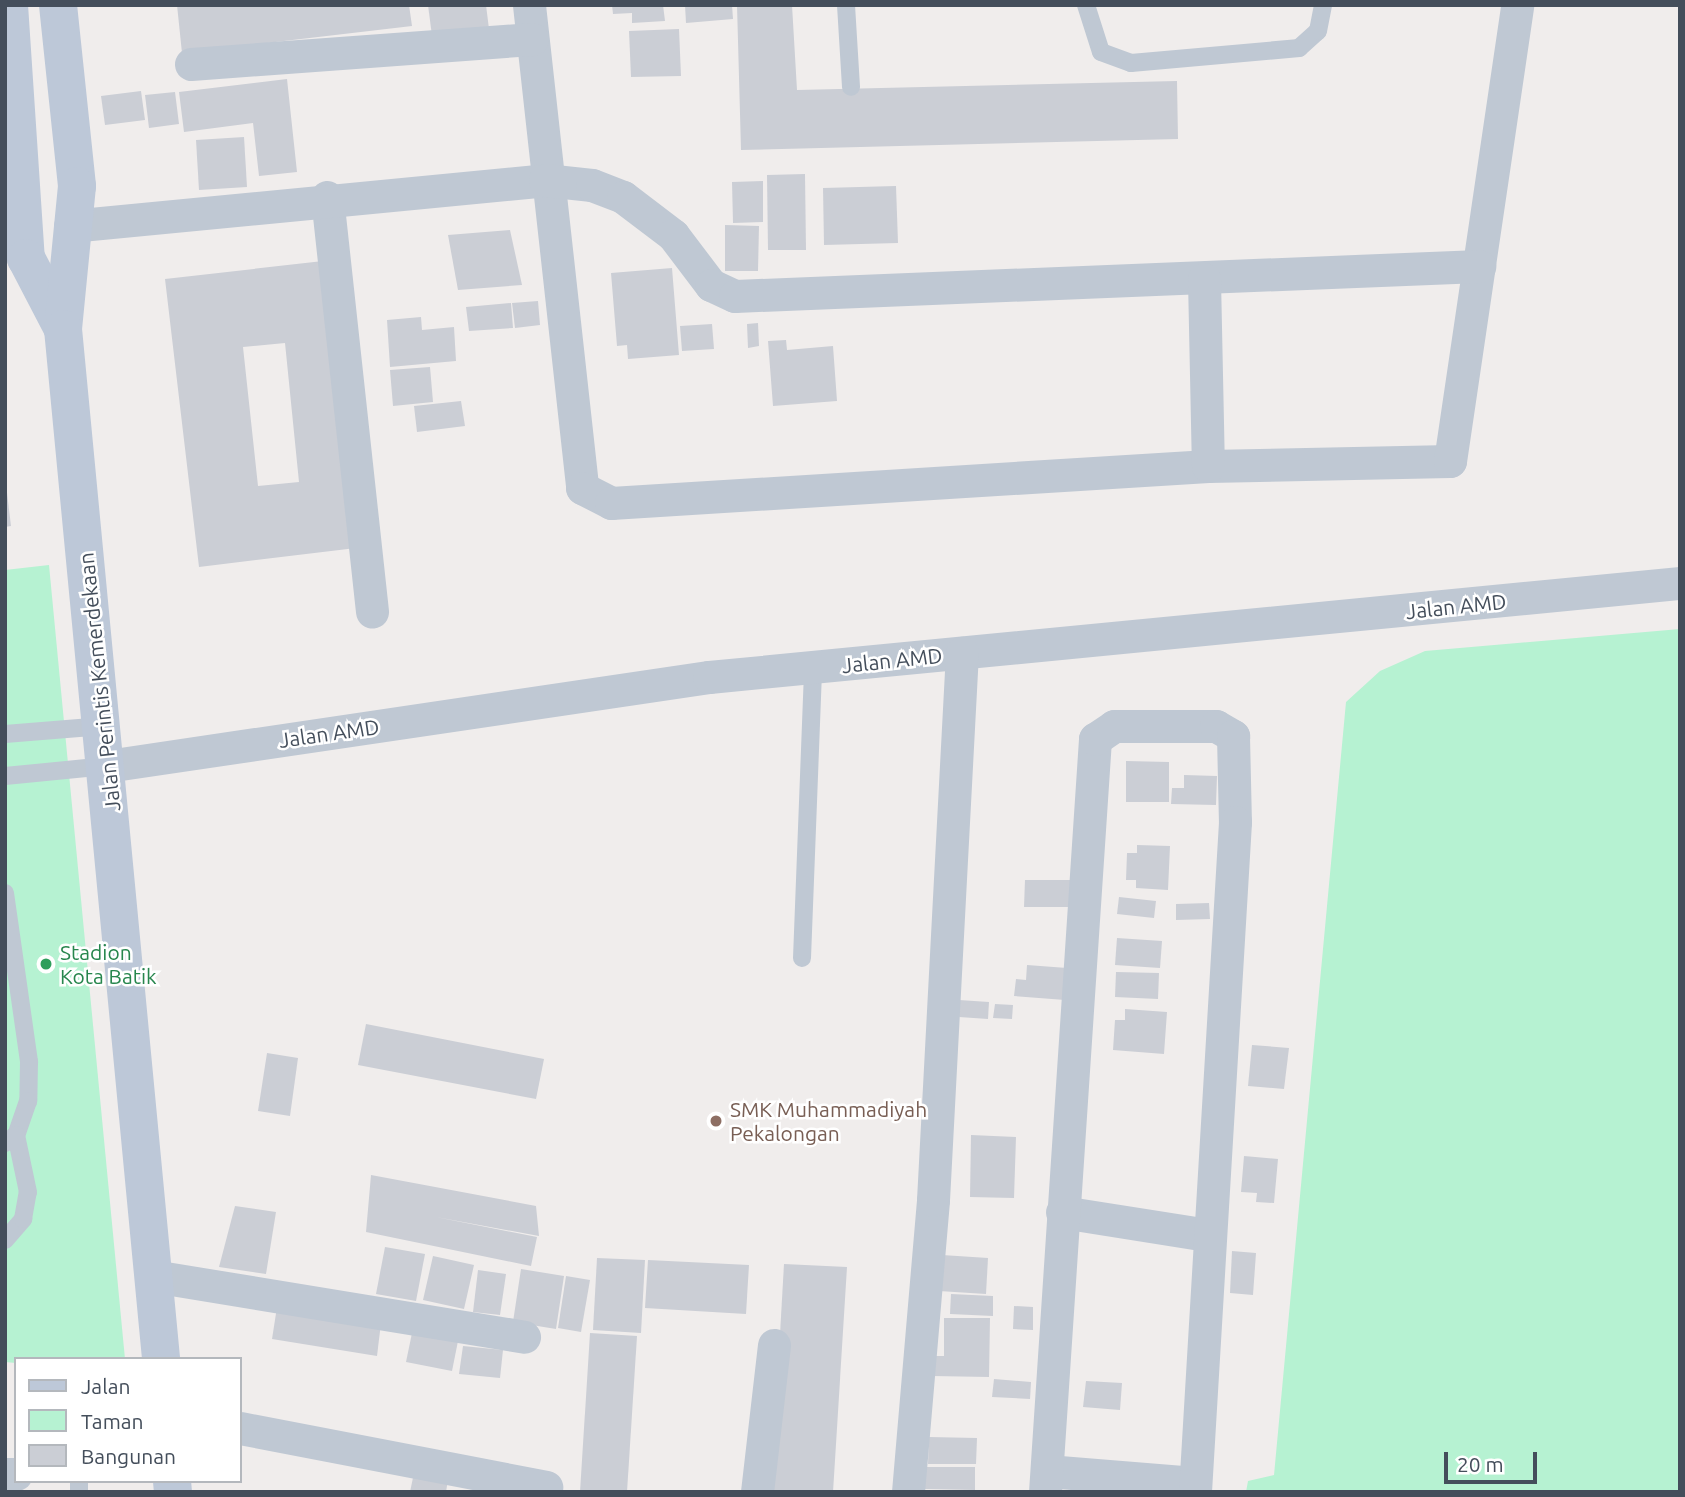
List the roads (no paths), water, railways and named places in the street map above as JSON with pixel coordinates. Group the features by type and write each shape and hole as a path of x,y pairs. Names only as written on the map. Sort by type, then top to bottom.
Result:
{"street":[{"path":"9,5 15,196 26,258 63,329"},
{"name":"Jalan Perintis Kemerdekaan","path":"58,5 77,186 70,226 63,329 104,726 161,1357"},
{"path":"529,5 545,180 587,496 611,503 1208,466 1450,461 1517,5"},
{"path":"191,64 532,39"},
{"path":"70,226 327,197 545,180 592,185 623,197 673,235 711,285 735,296 1479,266"},
{"path":"15,196 77,186"},
{"path":"327,197 372,612"},
{"path":"1204,279 1208,466"},
{"name":"Jalan AMD","path":"107,766 813,667 1680,583"},
{"path":"908,1492 933,1200 962,653"},
{"path":"1114,726 1216,726 1230,732 1236,752 1208,1235 1195,1487 1046,1482 1095,739 1114,726"},
{"path":"1062,1212 1208,1235"},
{"path":"153,1276 524,1337"},
{"path":"757,1492 774,1345"},
{"path":"242,1428 546,1487"}],"lane":[{"path":"846,5 851,86"},
{"path":"1086,5 1101,52 1131,63 1299,48 1318,31 1323,5"},
{"path":"803,958 813,667"},
{"path":"5,734 104,726"},
{"path":"5,776 107,766"},
{"path":"5,893 11,998 29,1062 28,1101 11,1139 28,1192 23,1219 5,1240"}],"place":[{"name":"Stadion Kota Batik","path":"46,964"},
{"name":"SMK Muhammadiyah Pekalongan","path":"716,1121"}]}
